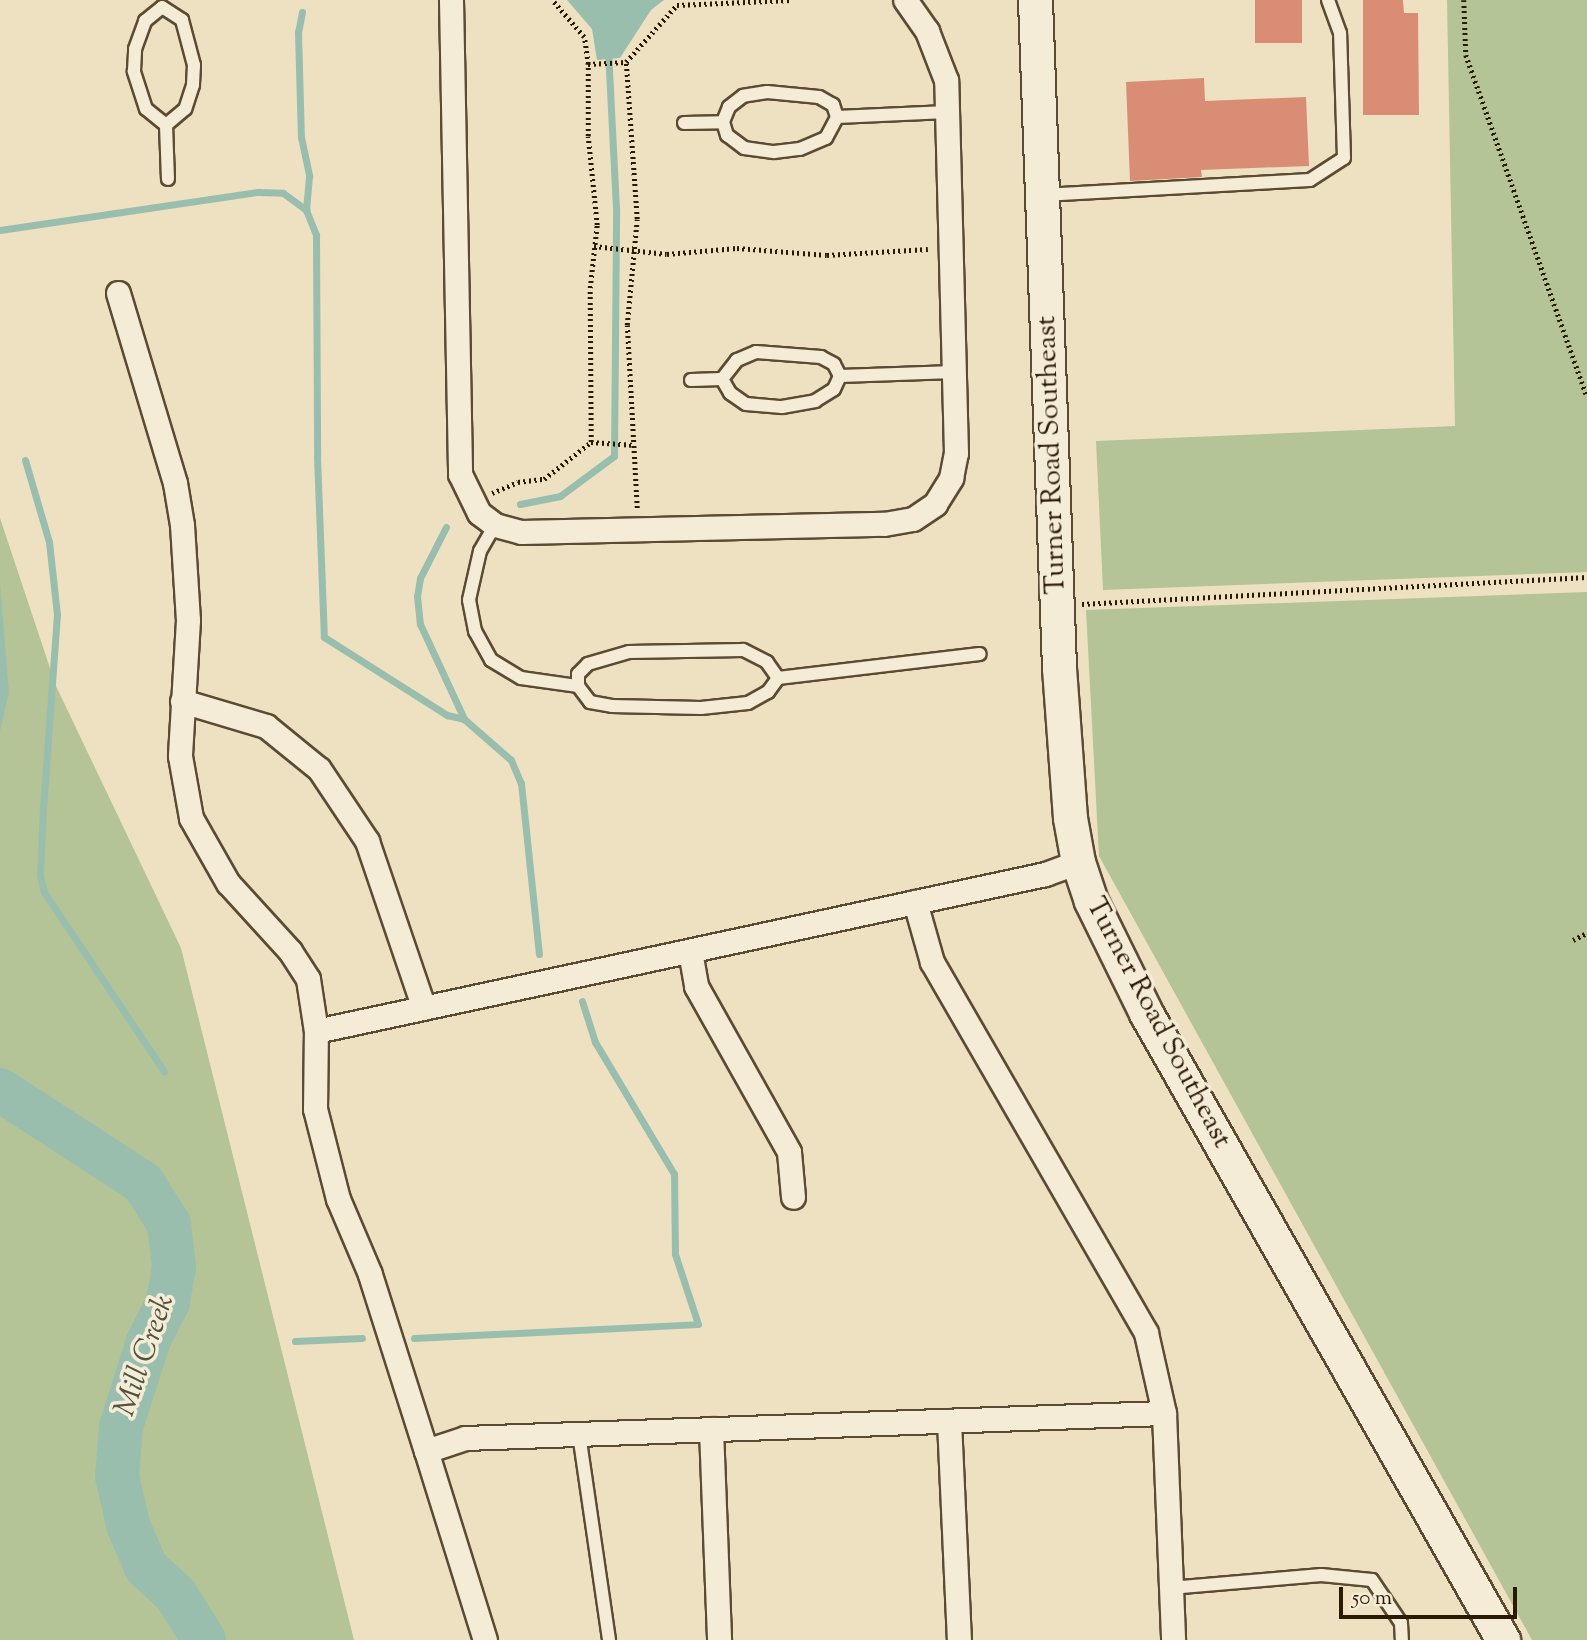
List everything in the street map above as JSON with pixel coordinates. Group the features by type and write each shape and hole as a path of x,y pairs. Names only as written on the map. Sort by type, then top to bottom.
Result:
{"main road":[{"name":"Turner Road Southeast","path":"1035,0 1063,751 1078,862 1091,901 1146,1013 1503,1640"}],"street":[{"path":"452,0 460,474 472,503 495,525 521,532 884,524 913,519 935,504 951,478 956,453 946,80 938,53 905,0"},
{"path":"118,293 175,483 187,571 180,756 191,818 228,883 290,951 308,979 316,1031 315,1109 338,1199 370,1274 485,1640"},
{"path":"182,701 266,726 319,769 367,841 424,1008"},
{"path":"316,1031 915,902 1078,862"},
{"path":"915,902 932,962 1146,1333 1164,1413 1173,1640"},
{"path":"690,951 696,986 789,1152 793,1197"},
{"path":"426,1451 465,1438 1164,1413"},
{"path":"948,1421 959,1640"},
{"path":"711,1429 719,1640"}],"lane":[{"path":"1042,195 1310,180 1344,158 1340,33 1328,0"},
{"path":"166,125 185,109 193,85 194,65 182,20 161,3 145,21 135,49 134,71 146,109 166,125 168,179"},
{"path":"767,92 818,97 833,105 836,117 826,138 800,149 774,152 744,148 727,135 723,122 729,107 743,96 767,92"},
{"path":"836,117 947,112"},
{"path":"684,123 723,122"},
{"path":"691,380 722,379 737,360 757,352 821,357 834,364 840,376"},
{"path":"840,376 954,372"},
{"path":"722,379 730,393 746,404 782,407 815,401 834,389 840,376"},
{"path":"495,525 480,551 469,600 475,631 491,660 521,678 578,686"},
{"path":"778,678 767,662 743,650 629,652 588,664 578,674 578,686 590,702 612,706 701,708 748,704 768,692 778,678 980,654"},
{"path":"579,1434 609,1640"},
{"path":"1170,1588 1321,1575 1372,1580 1401,1623 1402,1640"}],"path":[{"path":"552,0 577,24 588,64 594,246 590,288 591,442"},
{"path":"588,64 626,62 677,5 792,0"},
{"path":"1464,0 1466,55 1587,397"},
{"path":"626,62 636,189 627,325 638,529"},
{"path":"594,246 667,254 737,248 827,255 950,247"},
{"path":"472,503 518,482 544,479 591,442 635,445"},
{"path":"1057,605 1587,577"},
{"path":"1573,940 1587,933"}],"shaded area":[{"path":"567,0 664,0 651,10 620,58 597,60 592,29"},
{"path":"1447,0 1587,0 1587,572 1103,590 1096,441 1455,426"},
{"path":"0,518 56,686 181,948 354,1640 0,1640"},
{"path":"0,583 9,693 0,731"},
{"path":"1587,592 1587,1640 1532,1640 1099,856 1086,610"}],"building":[{"path":"1255,0 1302,0 1302,43 1255,43"},
{"path":"1363,0 1403,0 1404,13 1418,13 1419,115 1363,115"},
{"path":"1204,78 1205,101 1306,97 1309,166 1201,170 1202,177 1130,181 1126,82"}],"waterway":[{"path":"302,12 298,32 301,137 309,176 306,210"},
{"path":"520,504 560,496 614,456 616,208 608,50"},
{"path":"0,230 258,192 283,193 306,210 316,235 317,457 324,637 447,715 464,719"},
{"path":"25,460 49,542 57,614 40,875 44,892 164,1071"},
{"path":"446,527 420,578 417,596 420,624 464,719 511,760 521,783 539,954"},
{"path":"414,1338 698,1324 675,1254 674,1174 595,1042 582,1001"},
{"name":"Mill Creek","path":"0,1090 143,1183 169,1224 174,1267 168,1302 148,1342 121,1427 117,1476 128,1525 146,1567 176,1595 204,1640"},
{"path":"295,1341 362,1338"}]}
